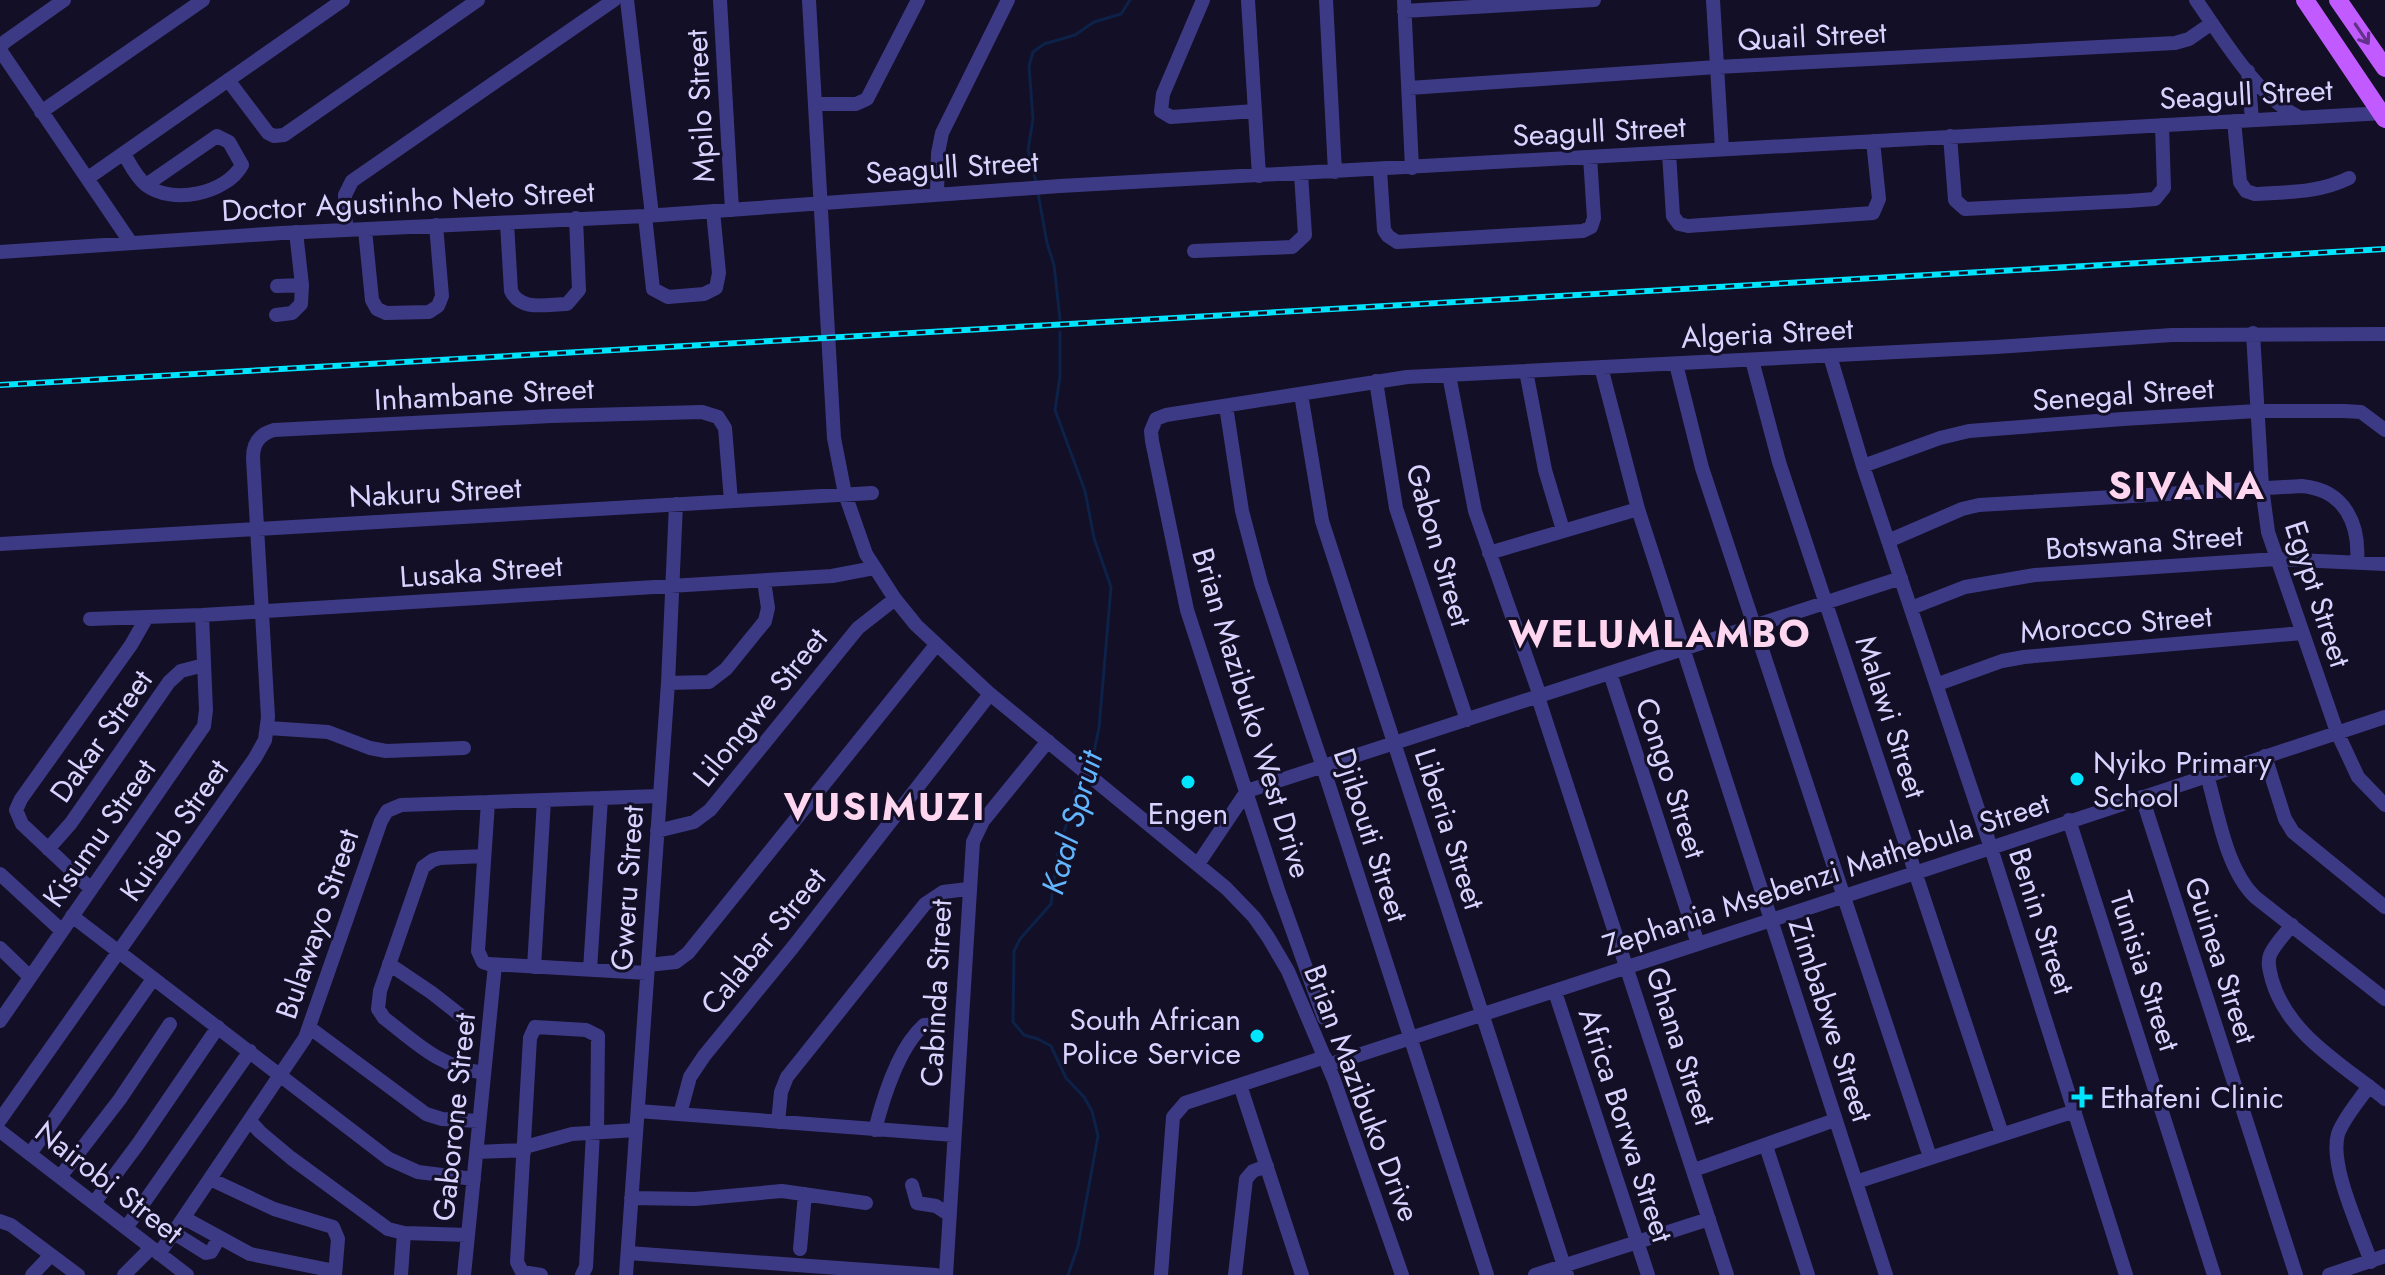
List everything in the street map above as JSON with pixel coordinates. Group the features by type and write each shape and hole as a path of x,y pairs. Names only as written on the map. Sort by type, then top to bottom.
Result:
{"main road":[{"path":"2305,0 2384,115"},
{"path":"2338,0 2385,68"}],"street":[{"path":"64,0 0,46 4,59 131,243"},
{"path":"41,112 203,0"},
{"path":"88,178 343,0"},
{"path":"228,80 264,129 279,136 290,132 478,0"},
{"path":"346,230 345,195 352,181 614,0"},
{"path":"627,0 649,216 650,283 657,293 668,297 704,294 716,288 719,273 713,211"},
{"name":"Mpilo Street","path":"720,0 732,210"},
{"name":"Brian Mazibuko Drive","path":"809,0 834,438 845,494 874,568 895,599 936,645 990,694 1239,900 1268,937 1288,971 1326,1061 1402,1275"},
{"path":"815,104 856,104 867,99 918,0"},
{"path":"937,194 942,133 1008,0"},
{"path":"1203,0 1163,94 1161,111 1171,117 1255,111"},
{"path":"1248,0 1259,176"},
{"path":"1326,0 1335,172"},
{"path":"1412,168 1404,5 1594,0"},
{"path":"1713,0 1722,149"},
{"path":"2196,0 2248,71 2274,101 2297,117"},
{"path":"2294,0 2349,81"},
{"name":"Quail Street","path":"1409,88 1717,67 2175,43 2189,39 2212,23"},
{"path":"2248,71 2252,120"},
{"name":"Seagull Street","path":"819,202 1950,136 2384,115"},
{"path":"2234,121 2240,182 2246,191 2255,194 2312,190 2333,186 2349,178"},
{"path":"1950,136 1955,200 1965,209 2128,201 2155,199 2164,188 2162,125"},
{"path":"124,154 146,185 173,194 198,194 217,186 242,165 229,142 217,136 146,185"},
{"path":"1669,153 1673,216 1679,224 1827,218 1869,215 1877,209 1879,199 1873,141"},
{"path":"1380,170 1384,230 1392,240 1480,238 1587,230 1594,218 1590,157"},
{"path":"1194,251 1292,247 1299,242 1305,232 1301,174"},
{"name":"Doctor Agustinho Neto Street","path":"0,252 296,232 649,216 819,202"},
{"path":"507,223 511,291 516,300 524,305 567,304 579,290 576,218"},
{"path":"365,230 374,305 386,313 429,312 438,306 442,296 436,225"},
{"path":"276,315 292,313 299,308 302,285 296,232"},
{"path":"277,286 302,285"},
{"name":"Egypt Street","path":"2253,333 2262,487 2268,532 2337,732 2358,777 2385,805"},
{"name":"Algeria Street","path":"1156,419 1376,381 1449,375 2172,335 2385,334"},
{"name":"Benin Street","path":"1830,356 1863,466 1991,848 2126,1275"},
{"name":"Malawi Street","path":"1752,360 1779,462 2002,1134"},
{"path":"1676,364 1702,468 1930,1157"},
{"name":"Zimbabwe Street","path":"1601,367 1638,509 1886,1275"},
{"path":"1526,371 1545,470 1563,530"},
{"name":"Ghana Street","path":"1449,375 1470,491 1489,553 1539,697 1727,1275"},
{"name":"Gabon Street","path":"1376,381 1396,508 1467,720"},
{"name":"Liberia Street","path":"1301,394 1322,521 1566,1270"},
{"name":"Djibouti Street","path":"1226,406 1250,545 1276,633 1323,767 1487,1275"},
{"name":"Senegal Street","path":"1863,466 1940,438 1969,431 2257,411 2361,412 2385,430"},
{"name":"Inhambane Street","path":"258,529 253,452 260,438 274,430 702,412 718,417 725,428 731,501"},
{"name":"Brian Mazibuko West Drive","path":"1156,419 1151,431 1152,441 1181,589 1324,1018"},
{"path":"1888,541 1962,509 1979,505 2262,487 2313,487 2333,497 2355,526 2359,544 2357,563"},
{"name":"Nakuru Street","path":"0,544 872,493"},
{"name":"Gweru Street","path":"626,1275 668,683 676,504"},
{"path":"1489,553 1638,509"},
{"name":"Kuiseb Street","path":"0,1120 255,758 268,728 258,529"},
{"name":"Botswana Street","path":"1911,608 1965,587 2003,579 2276,559 2385,564"},
{"name":"Lusaka Street","path":"90,619 764,581 832,576 874,568"},
{"path":"1198,864 1247,791 1901,578"},
{"path":"668,683 709,682 726,669 765,621 768,608 764,581"},
{"name":"Lilongwe Street","path":"657,831 694,822 710,810 858,628 895,599"},
{"name":"Kisumu Street","path":"1,1018 204,726 202,615"},
{"path":"91,889 18,820 18,805 131,645 147,617"},
{"name":"Morocco Street","path":"1938,684 2013,659 2302,633"},
{"path":"488,802 479,955 483,962 590,970 647,969 676,962 688,953 936,645"},
{"name":"Dakar Street","path":"48,849 63,834 169,682 181,671 204,665"},
{"name":"Congo Street","path":"1610,673 1698,944"},
{"name":"Calabar Street","path":"680,1114 690,1077 704,1056 990,694"},
{"name":"Zephania Msebenzi Mathebula Street","path":"1161,1275 1173,1117 1185,1103 1411,1039 2385,717"},
{"path":"268,728 328,732 386,751 464,748"},
{"name":"Cabinda Street","path":"946,1275 971,854 977,831 1048,741"},
{"path":"2265,756 2285,819 2293,832 2385,907"},
{"path":"2207,775 2238,877 2255,897 2385,999"},
{"name":"Bulawayo Street","path":"124,1275 174,1233 310,1028 387,811 401,805 659,796"},
{"name":"Guinea Street","path":"2142,797 2296,1275"},
{"path":"590,970 601,798"},
{"path":"534,967 544,800"},
{"name":"Tunisia Street","path":"2069,820 2214,1275"},
{"path":"484,856 433,860 423,867 378,998 378,1009 384,1018 444,1063 484,1073"},
{"path":"0,874 62,931"},
{"path":"778,1122 781,1092 787,1077 925,904 943,892 968,889"},
{"path":"72,916 398,1164 428,1175 474,1179"},
{"path":"2292,925 2270,956 2270,970 2287,1014 2300,1030 2385,1099"},
{"path":"0,948 30,977"},
{"path":"389,964 460,1015"},
{"name":"Gaborone Street","path":"464,1275 495,965"},
{"path":"30,1154 153,979"},
{"name":"Africa Borwa Street","path":"1555,992 1648,1275"},
{"path":"60,1177 120,1099 170,1024"},
{"path":"875,1130 892,1078 912,1039 924,1025 941,1024"},
{"path":"541,1275 525,1273 519,1269 517,1262 530,1038 532,1030 539,1025 591,1030 598,1036 586,1267 582,1275"},
{"path":"94,1203 218,1027"},
{"path":"310,1028 426,1114 442,1119 479,1121"},
{"path":"126,1228 250,1051"},
{"path":"1240,1085 1302,1275"},
{"path":"2329,1275 2378,1259 2340,1170 2336,1148 2342,1125 2369,1086"},
{"path":"638,1111 954,1135"},
{"path":"1856,1182 2075,1111"},
{"path":"1694,1170 1835,1120"},
{"path":"250,1121 291,1158 379,1224 404,1233 468,1235"},
{"path":"477,1152 525,1148 572,1134 636,1130"},
{"name":"Nairobi Street","path":"0,1131 187,1275"},
{"path":"1766,1146 1808,1275"},
{"path":"1235,1275 1246,1179 1253,1171 1267,1166"},
{"path":"184,1218 250,1254 335,1273 338,1239 333,1227 274,1209 210,1179"},
{"path":"912,1185 917,1203 936,1206 948,1214"},
{"path":"631,1198 695,1199 782,1191 866,1203"},
{"path":"800,1249 805,1194"},
{"path":"1535,1275 1566,1270 1637,1242 1709,1219"},
{"path":"0,1221 11,1225 78,1275"},
{"path":"174,1233 206,1253 211,1252 219,1238"},
{"path":"401,1275 404,1233"},
{"path":"628,1253 936,1275"},
{"path":"32,1275 51,1255"}],"waterway":[{"name":"Kaal Spruit","path":"1036,182 1028,150 1033,119 1029,66 1033,52 1044,44 1075,35 1094,22 1121,14 1130,0"},
{"name":"Kaal Spruit","path":"1038,193 1054,265 1060,319"},
{"name":"Kaal Spruit","path":"1060,332 1060,377 1055,410 1085,491 1094,538 1111,587 1099,728 1093,756 1086,766"},
{"name":"Kaal Spruit","path":"1068,1275 1078,1246 1098,1136 1092,1111 1066,1078 1051,1046 1024,1035 1013,1022 1014,951 1020,939 1051,904 1057,857 1080,776"}],"railway":[{"path":"0,385 2385,249"}],"place":[{"name":"Nyiko Primary School","path":"2077,779"},
{"name":"Engen","path":"1188,782"},
{"name":"South African Police Service","path":"1257,1036"},
{"name":"Ethafeni Clinic","path":"2082,1097"}],"district":[{"name":"SIVANA","path":"2187,485"},
{"name":"WELUMLAMBO","path":"1660,633"},
{"name":"VUSIMUZI","path":"885,806"}]}
